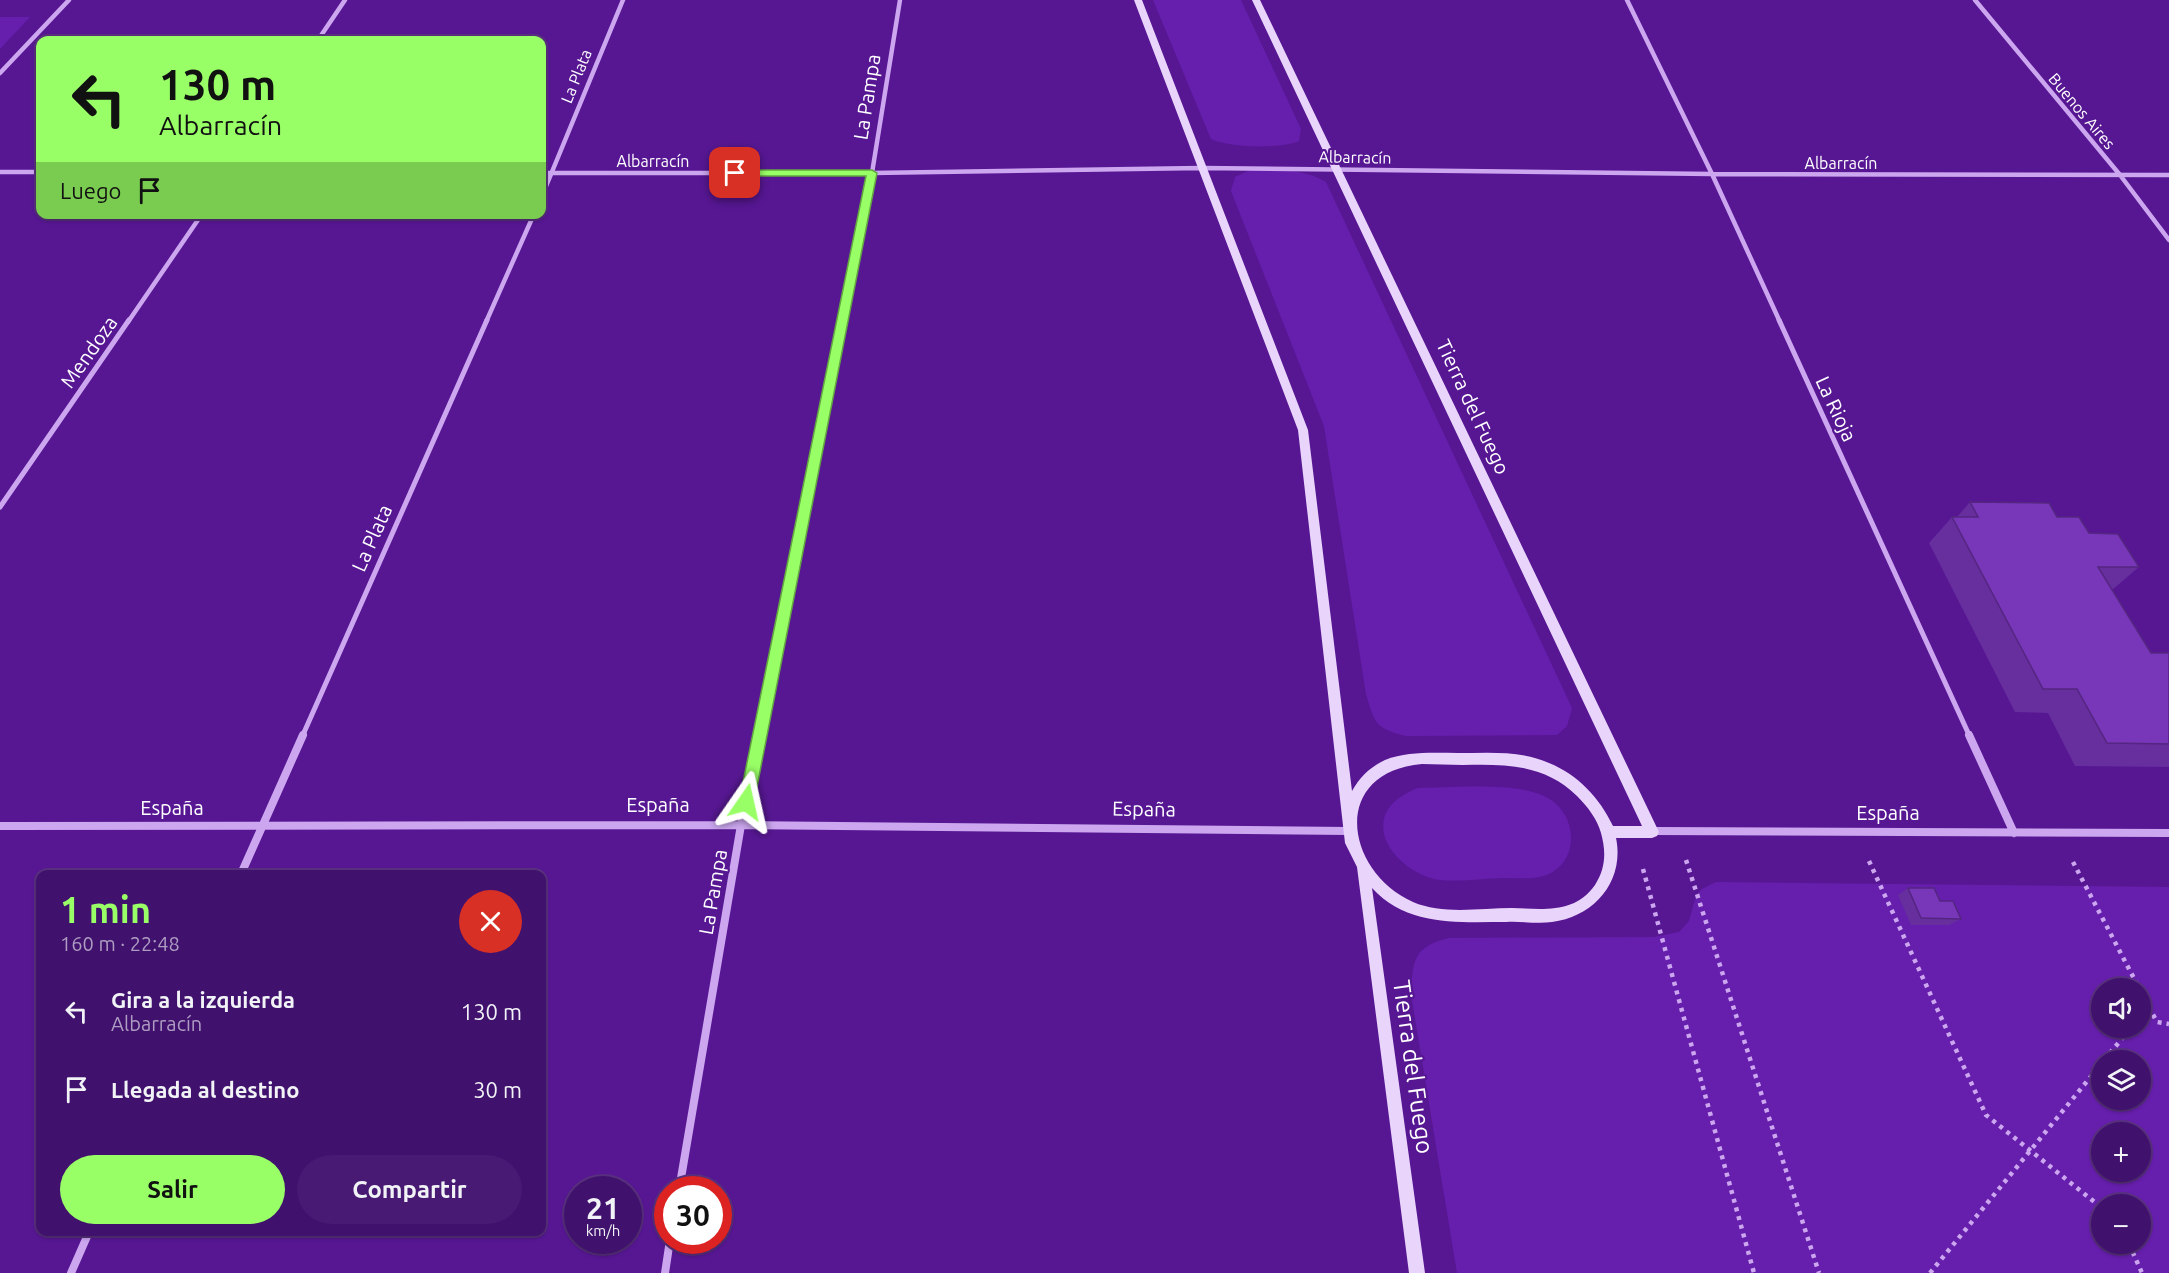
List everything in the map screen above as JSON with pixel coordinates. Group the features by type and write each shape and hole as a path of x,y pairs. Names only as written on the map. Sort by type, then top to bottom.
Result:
{"main road":[{"path":"1138,0 1303,430 1352,843 1363,868 1382,890 1408,906 1437,915 1556,915 1582,906 1601,889 1610,865 1610,839 1600,813 1581,790 1557,772 1529,762 1500,759 1411,758 1392,764 1371,776 1357,794 1350,824"},
{"name":"Tierra del Fuego","path":"1256,0 1652,831"},
{"name":"España","path":"1607,832 1652,831"},
{"name":"Tierra del Fuego","path":"1363,868 1417,1273"}],"street":[{"path":"0,73 69,0"},
{"path":"321,36 345,0"},
{"name":"La Plata","path":"546,187 623,0"},
{"name":"La Pampa","path":"681,1176 741,825 872,173 900,0"},
{"name":"La Rioja","path":"1627,0 1712,174 2014,833"},
{"name":"Buenos Aires","path":"1975,0 2120,175 2169,240"},
{"name":"Albarracín","path":"546,173 872,173 1202,168 1712,174 2169,175"},
{"path":"0,172 36,172"},
{"name":"Mendoza","path":"0,507 199,219"},
{"name":"La Plata","path":"243,870 532,219"},
{"name":"España","path":"0,826 261,828 1350,824"},
{"name":"España","path":"1652,831 2169,833"},
{"path":"71,1273 87,1236"},
{"path":"665,1273 668,1254"}],"path":[{"path":"1633,831 1754,1273"},
{"path":"1677,831 1819,1273"},
{"path":"1856,832 1986,1115 2091,1199"},
{"path":"2057,833 2134,978"},
{"path":"2151,1011 2157,1022 2169,1024"},
{"path":"2112,1050 2122,1038"},
{"path":"1930,1273 2091,1075"},
{"path":"2133,1254 2142,1273"}],"shaded area":[{"path":"1153,0 1241,0 1301,129 1299,141 1290,144 1255,146 1230,144 1211,139"},
{"path":"0,17 30,17 0,49"},
{"path":"1273,169 1307,174 1326,182 1572,708 1567,726 1557,735 1406,736 1382,727 1374,718 1366,694 1324,426 1231,191 1235,177 1250,170"},
{"path":"1503,787 1520,789 1548,798 1566,817 1571,842 1568,853 1562,864 1552,872 1535,878 1450,881 1424,876 1395,855 1384,835 1383,824 1392,804 1417,788"},
{"path":"1716,882 2169,887 2169,1273 1457,1273 1411,994 1414,964 1417,957 1428,946 1449,938 1654,937 1679,932 1689,921 1696,895"}],"building":[{"path":"1970,502 2049,503 2057,517 2079,517 2089,533 2118,534 2139,567 2098,567 2151,653 2169,653 2169,744 2107,743 2077,689 2043,689 1952,517 1978,517"},
{"path":"1908,888 1934,888 1940,901 1953,901 1961,919 1921,918"}],"route":[{"path":"735,173 872,173 746,802"}]}
